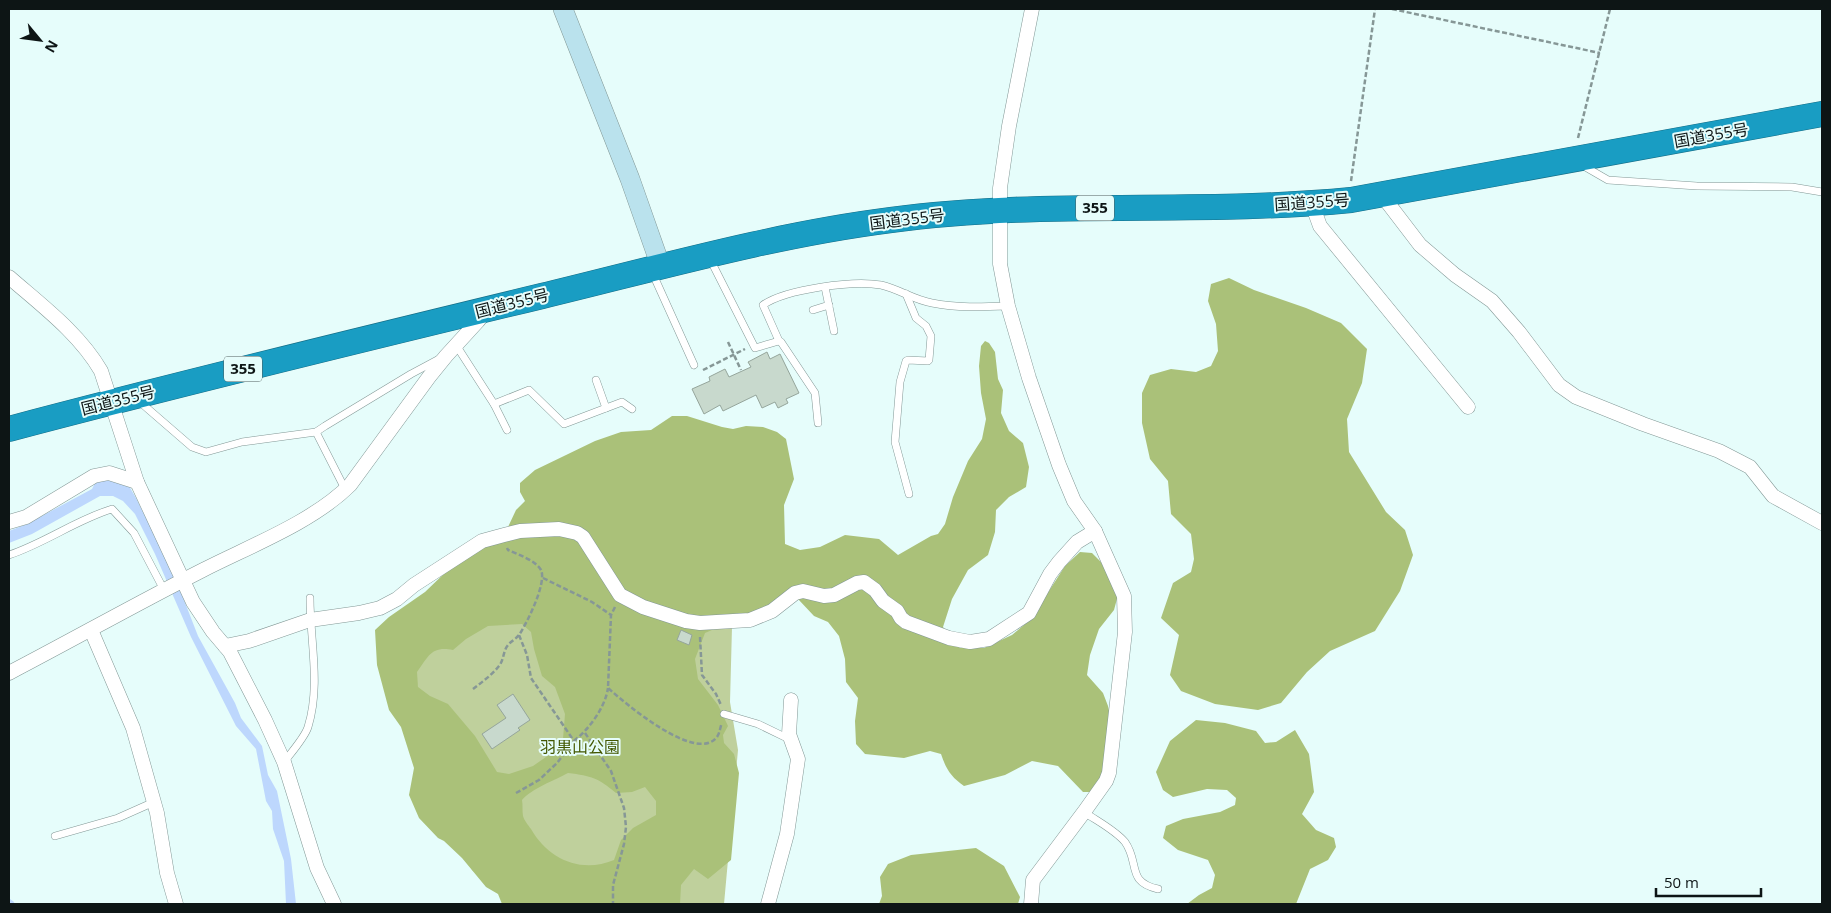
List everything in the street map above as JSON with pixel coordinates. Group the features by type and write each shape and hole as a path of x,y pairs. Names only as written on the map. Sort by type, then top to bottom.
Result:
{"highway":[{"name":"国道355号","path":"9,429 482,310 808,232 892,220 999,210 1312,204 1351,200 1822,114"}],"street":[{"path":"563,9 630,179 656,268"},
{"path":"1031,904 1033,880 1084,812 1106,781 1109,773 1125,632 1124,596 1095,531 1074,501 1058,465 1008,306 1000,264 1000,188 1032,9"},
{"path":"1381,194 1420,245 1455,275 1492,301 1520,332 1559,385 1576,397 1643,424 1719,451 1750,467 1773,496 1822,523"},
{"path":"1312,204 1320,226 1468,407"},
{"path":"9,277 54,317 93,357 101,371 123,399 137,482 174,585 193,602 230,652 265,720 284,762 317,868 334,904"},
{"path":"9,673 174,585 306,518 332,501 346,490 446,356 482,316 482,310"},
{"path":"9,522 26,517 94,476 109,473 137,482"},
{"path":"225,646 249,642 310,620 380,608 397,600 414,585 482,541 520,531 559,529 577,532 588,544 610,582 620,595 643,608 686,621 700,623 750,620 772,610 795,593 803,591 824,596 834,595 857,583 864,582 870,585 883,601 910,624 957,641 981,641 989,639 1029,613 1050,574 1059,562 1078,542 1095,531"},
{"path":"91,630 133,728 154,802 167,873 176,904"},
{"path":"768,904 787,834 798,759 790,734 792,700"}],"lane":[{"path":"1573,160 1608,180 1697,186 1792,187 1822,192"},
{"path":"708,256 755,348 778,341"},
{"path":"656,268 694,365"},
{"path":"818,423 815,393 781,342 778,341 763,306 771,300 826,287 864,283 882,286 928,302 948,306 1008,306"},
{"path":"826,287 834,331"},
{"path":"906,294 916,318 926,326 931,336 929,360 906,361 900,382 895,442 909,494"},
{"path":"813,310 829,305"},
{"path":"456,345 494,404 507,430"},
{"path":"123,399 192,448 206,452 242,442 316,432 411,374 446,356"},
{"path":"596,380 606,408"},
{"path":"494,404 529,390 564,424 622,402 632,408"},
{"path":"316,432 346,490"},
{"path":"9,555 28,549 91,516 112,509 174,585"},
{"path":"284,762 308,728 316,680 310,620 310,598"},
{"path":"724,714 758,724 783,735 791,741"},
{"path":"55,836 118,818 154,802"},
{"path":"1084,812 1125,842 1138,879 1145,886 1158,889"}],"path":[{"path":"1351,200 1351,180 1374,9"},
{"path":"1392,9 1600,53"},
{"path":"1573,160 1610,9"},
{"path":"728,342 742,370"},
{"path":"694,365 698,372 753,344"},
{"path":"473,689 499,666 508,645 519,635 538,596 543,578 536,563 508,550 498,536"},
{"path":"543,578 592,602 611,615"},
{"path":"516,793 539,780 557,764 574,741 585,733 607,696 611,615 620,595"},
{"path":"608,688 644,717 685,742 697,744 714,740 718,736 724,714 719,699 702,675 700,623"},
{"path":"519,635 527,655 531,678 574,741"},
{"path":"585,733 611,771 624,808 626,827 624,844 612,886 612,904"}],"green space":[{"path":"1229,278 1254,290 1306,308 1341,323 1367,349 1362,383 1347,419 1349,452 1386,512 1405,530 1413,555 1400,591 1375,631 1330,651 1307,672 1281,703 1258,710 1215,704 1181,691 1170,675 1179,635 1161,618 1173,583 1191,572 1194,559 1191,534 1171,514 1168,481 1150,459 1142,423 1142,393 1150,375 1171,369 1196,372 1211,366 1218,351 1216,324 1208,301 1211,284"},
{"path":"985,341 989,343 995,352 998,379 1003,390 1001,413 1009,431 1023,443 1029,467 1026,487 1009,497 996,510 995,532 988,555 968,570 952,599 943,627 960,648 984,648 1012,635 1031,619 1065,566 1080,552 1092,553 1101,562 1112,579 1118,595 1114,610 1099,629 1090,655 1087,675 1103,693 1111,720 1106,765 1094,792 1083,792 1058,766 1032,761 1005,775 964,786 949,772 941,754 930,751 904,758 865,754 856,744 855,721 858,698 846,682 845,659 839,636 828,622 814,616 798,599 758,613 726,617 712,630 705,633 695,659 698,679 718,705 728,726 723,735 724,743 734,754 739,773 731,860 708,879 694,869 681,885 680,904 502,904 498,894 486,887 462,858 444,841 438,838 419,818 409,795 414,768 401,727 389,710 377,665 375,630 389,617 425,592 450,568 508,527 516,510 525,501 520,492 520,483 535,470 595,441 621,432 651,430 672,416 687,416 733,429 746,426 763,427 777,432 786,439 794,479 784,505 785,544 800,550 820,547 845,535 879,539 898,555 938,534 945,524 953,497 968,461 982,439 986,419 981,393 979,366 981,346","holes":["522,624 531,632 542,676 555,687 565,714 563,739 556,750 533,766 509,774 497,772 475,736 448,704 430,696 418,687 417,672 435,651 440,649 453,650 466,639 488,626","568,773 594,778 616,793 632,792 645,787 656,801 656,815 633,828 621,840 614,860 590,865 566,861 546,848 538,840 524,819 522,800 537,788"]},
{"name":"羽黒山公園","path":"397,617 732,627 730,702 738,750 724,904 508,904 503,894 472,870"},
{"path":"1196,720 1225,723 1256,731 1265,743 1276,742 1295,730 1309,754 1314,792 1302,814 1316,830 1334,838 1336,847 1328,860 1310,869 1296,904 1187,904 1212,888 1215,875 1208,860 1178,850 1163,838 1166,826 1183,819 1220,812 1235,805 1236,798 1227,790 1207,789 1173,797 1163,790 1156,772 1170,741"},
{"path":"976,848 1004,866 1020,897 1018,904 879,904 882,896 880,877 888,864 911,855"}],"water":[{"path":"108,479 129,486 136,498 182,589 184,600 198,636 235,703 241,718 262,746 268,775 277,791 291,859 296,904 286,904 284,861 273,829 272,811 266,801 256,749 236,726 191,637 155,554 135,514 123,501 113,496 100,496 32,534 9,543 9,531 27,524 92,489 96,481"}],"building":[{"path":"767,352 770,359 780,354 799,393 786,399 788,403 778,408 775,402 762,408 756,395 723,411 720,405 704,414 692,389 710,381 709,377 725,369 729,377 751,367 748,362"},
{"path":"681,630 692,635 689,645 677,640"},
{"path":"513,694 530,720 518,728 520,730 492,749 482,734 506,718 497,705"}]}
